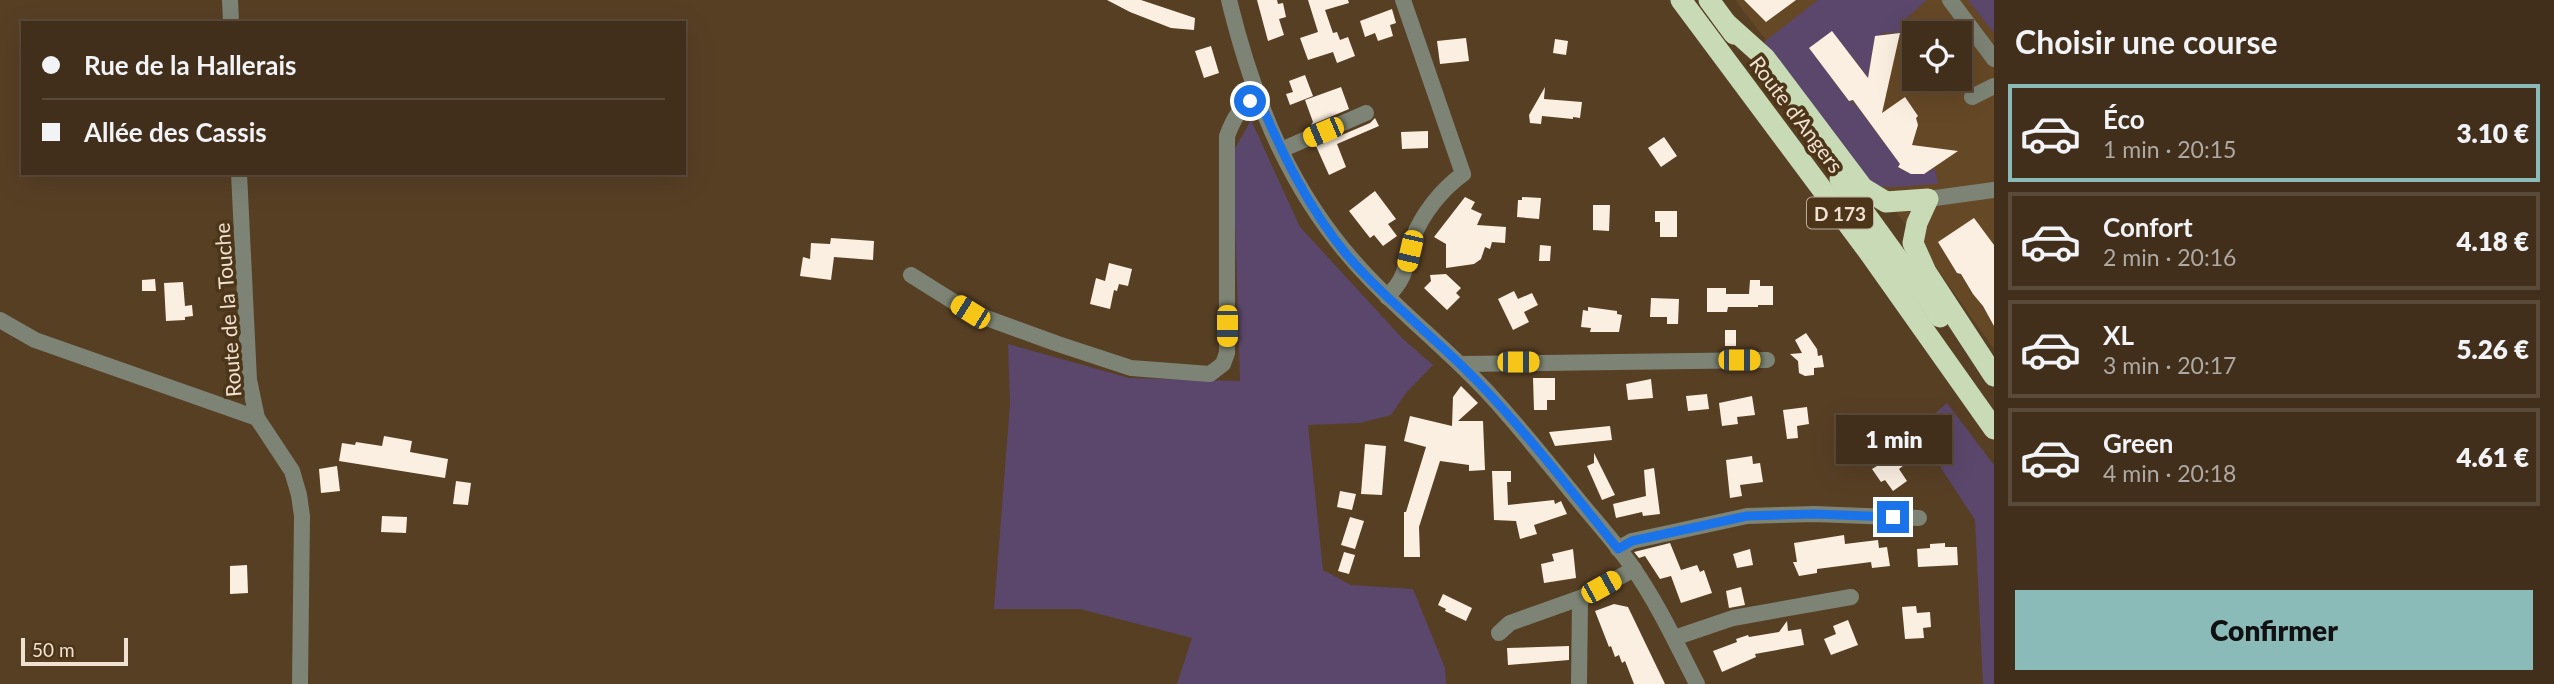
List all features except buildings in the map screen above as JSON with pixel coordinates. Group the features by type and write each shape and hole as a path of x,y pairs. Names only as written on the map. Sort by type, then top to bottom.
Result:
{"highway":[{"name":"Route d'Angers","path":"1681,0 1868,251 1994,429"},
{"name":"Route d'Angers","path":"1709,0 1994,393"},
{"path":"1726,23 1765,58 1863,188 1886,202 1928,199 1917,223 1913,243 1926,272 1994,376"}],"street":[{"path":"230,0 231,21"},
{"path":"1229,0 1247,70 1280,150 1315,213 1347,254 1387,297 1460,364 1531,441 1633,569 1674,638 1696,684"},
{"path":"1387,297 1403,278 1412,242 1425,216 1442,193 1463,174 1403,0"},
{"path":"1950,0 1994,59"},
{"path":"1972,97 1994,86"},
{"path":"911,275 970,312 1058,344 1132,368 1210,374 1223,364 1227,353 1227,136 1235,116 1258,97"},
{"path":"1280,150 1366,113"},
{"name":"Route de la Touche","path":"239,175 249,380 257,418 292,471 302,516 300,684"},
{"path":"1928,199 1994,190"},
{"path":"0,320 35,340 257,418"},
{"path":"1460,364 1767,360"},
{"path":"1618,549 1632,541 1747,516 1814,514 1919,518"},
{"path":"1499,633 1510,623 1583,597 1633,569"},
{"path":"1579,684 1579,608 1583,597"},
{"path":"1674,638 1733,618 1851,597"}],"shaded area":[{"path":"1735,0 1994,0 1994,349 1870,175"},
{"path":"1818,0 1927,0 1902,21 1900,33 1875,36 1867,82 1865,73 1832,32 1811,46 1811,50 1900,164 1898,167 1916,174 1935,168 1938,184 1873,186 1764,42"},
{"path":"1968,0 1994,0 1994,33"},
{"path":"1251,120 1300,227 1403,339 1433,365 1406,393 1391,415 1360,423 1308,425 1323,570 1351,585 1413,589 1445,668 1446,684 1177,684 1192,638 1080,609 994,609 1010,404 1008,344 1129,378 1240,381 1233,152"},
{"path":"1947,403 1994,465 1994,684 1983,684 1975,520 1916,430"}],"route":[{"path":"1250,101 1258,97 1282,154 1315,213 1347,254 1387,297 1490,395 1531,441 1618,549 1632,541 1747,516 1814,514 1893,517"}]}
